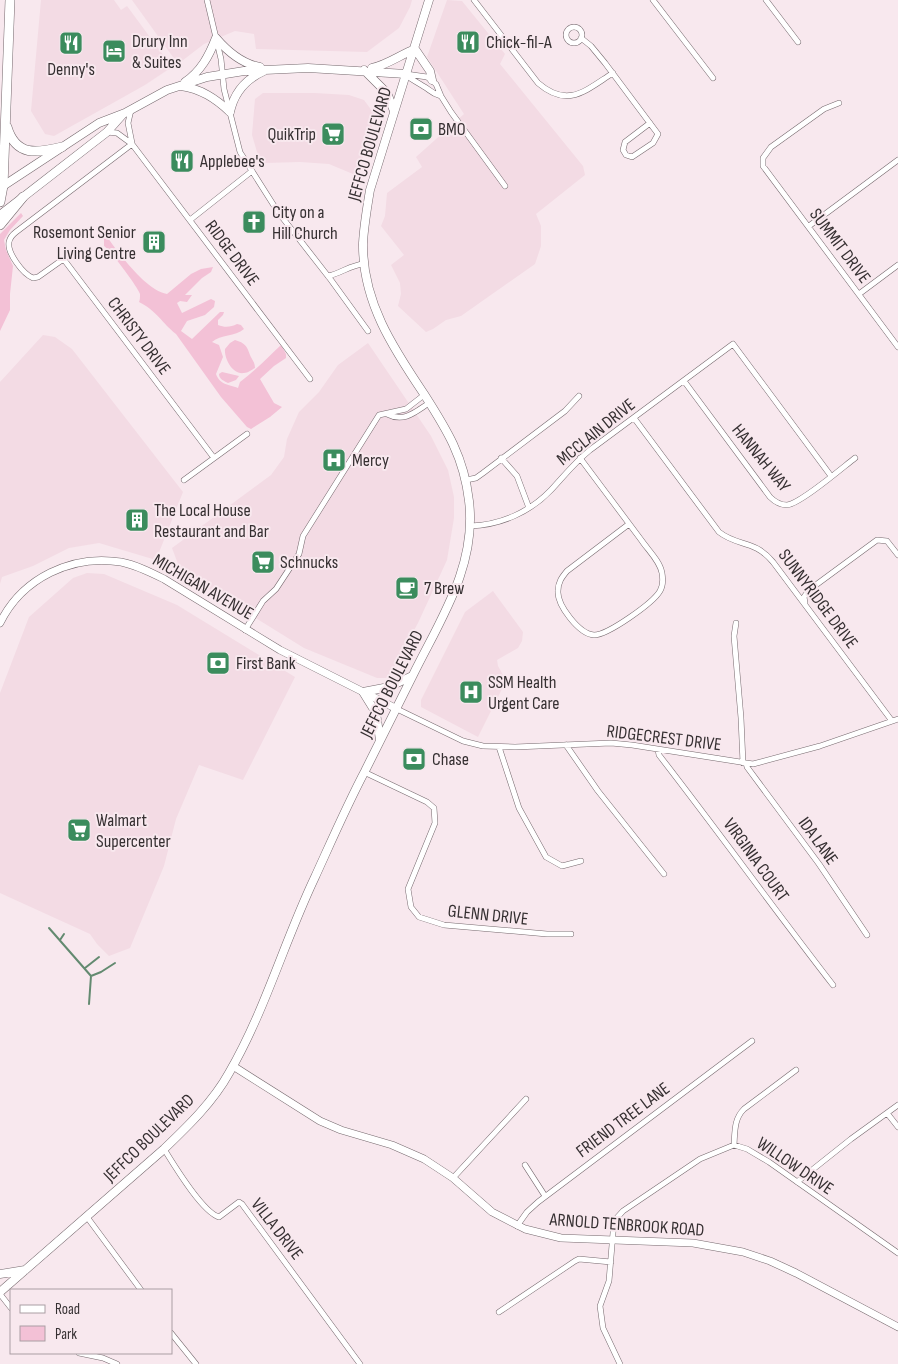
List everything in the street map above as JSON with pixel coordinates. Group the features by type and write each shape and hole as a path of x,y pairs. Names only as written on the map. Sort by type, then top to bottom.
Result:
{"highway":[{"path":"0,202 6,123 10,0"},
{"path":"6,123 9,134 20,148 30,152 40,152 62,147"},
{"path":"0,224 23,197"}],"main road":[{"name":"JEFFCO BOULEVARD","path":"0,1293 188,1126 217,1090 233,1066 251,1032 313,880 364,772 458,584 467,553 470,526 469,500 461,461 452,438 398,355 380,320 371,296 364,264 365,221 370,190 429,0"},
{"path":"179,86 192,77 208,58 216,38 226,49 246,62 268,69"},
{"path":"364,70 384,66 396,57 414,49 430,71 432,80"},
{"path":"179,86 203,92 220,102 230,112 241,88 268,69"},
{"path":"1,187 99,123 179,86 223,74 268,69 364,70 406,74"},
{"path":"364,70 387,92 394,111"},
{"path":"0,215 107,132 128,111"},
{"path":"380,742 377,715 363,692 389,687 412,676"},
{"path":"0,1274 27,1269"}],"street":[{"path":"207,0 238,146 278,212 368,331"},
{"path":"474,0 538,83 547,90 559,94 574,95 587,91 613,73"},
{"path":"653,0 713,78"},
{"path":"766,0 798,42"},
{"path":"581,38 591,46 613,73 650,123 658,134 653,143 632,157 626,155 623,150 625,142 650,123"},
{"path":"406,74 420,76 432,80 436,84 441,96 506,186"},
{"path":"406,74 418,84 426,87 432,94 441,96"},
{"name":"SUMMIT DRIVE","path":"839,103 824,109 771,147 765,154 763,162 765,171 809,226 898,347"},
{"path":"128,111 128,124 132,144"},
{"name":"RIDGE DRIVE","path":"107,132 117,133 132,144 310,379"},
{"name":"CHRISTY DRIVE","path":"132,144 13,235 9,242 11,252 28,276 33,278 38,277 62,260 66,261 214,458"},
{"path":"809,226 898,160"},
{"path":"190,220 252,171"},
{"path":"328,276 337,274 354,264 364,264"},
{"path":"859,294 898,265"},
{"name":"MCCLAIN DRIVE","path":"470,526 501,521 529,508 551,491 580,458 733,344 831,476"},
{"name":"HANNAH WAY","path":"684,380 774,501 786,505 793,504 855,458"},
{"path":"245,630 263,601 276,589 299,554 303,536 379,415 406,409 424,395"},
{"path":"466,480 479,476 565,410 579,396"},
{"path":"387,414 398,418 405,417 429,403"},
{"name":"SUNNYRIDGE DRIVE","path":"634,418 719,532 730,539 752,545 762,551 773,562 895,720"},
{"path":"184,480 247,434"},
{"path":"501,458 516,476 529,508"},
{"path":"580,458 629,524 662,571 661,590 651,601 604,634 593,635 585,632 571,619 560,602 559,584 567,570 629,524"},
{"path":"806,605 804,597 809,590 877,540 887,541 898,555"},
{"name":"MICHIGAN AVENUE","path":"0,623 16,599 42,577 72,564 89,561 107,561 133,565 161,577 245,630 309,666 397,709"},
{"path":"736,623 734,636 744,763"},
{"name":"RIDGECREST DRIVE","path":"397,709 463,741 483,746 499,748 611,743 744,763 766,761 820,746 895,720"},
{"path":"566,745 598,791 664,874"},
{"path":"499,748 519,808 546,857 562,866 581,861"},
{"name":"VIRGINIA COURT","path":"658,750 659,755 833,986"},
{"name":"IDA LANE","path":"744,763 819,864 867,935"},
{"name":"GLENN DRIVE","path":"364,772 421,799 434,808 435,823 408,889 411,907 419,917 444,925 546,934 571,934"},
{"name":"FRIEND TREE LANE","path":"517,1226 527,1212 545,1196 752,1041"},
{"name":"ARNOLD TENBROOK ROAD","path":"233,1066 320,1121 407,1151 424,1159 453,1178 492,1212 517,1226 555,1237 688,1242 744,1252 796,1272 898,1327"},
{"path":"734,1144 738,1115 796,1070"},
{"path":"453,1178 526,1099"},
{"path":"797,1182 898,1105"},
{"path":"887,1113 898,1127"},
{"name":"WILLOW DRIVE","path":"620,1364 603,1328 600,1315 600,1306 609,1281 614,1221 623,1211 700,1159 734,1144 764,1159 897,1250"},
{"name":"VILLA DRIVE","path":"164,1149 190,1188 213,1215 219,1217 239,1202 242,1204 360,1364"},
{"path":"525,1165 545,1196"},
{"path":"86,1217 140,1289"},
{"path":"499,1312 579,1259 611,1262"},
{"path":"0,1293 10,1307"},
{"path":"172,1334 196,1364"},
{"path":"84,1354 103,1358 117,1364"},
{"path":"100,1364 103,1358"}],"shaded area":[{"path":"41,0 114,0 121,10 127,6 172,67 145,85 54,136 45,134 31,111"},
{"path":"132,0 412,0 399,28 367,52 256,49 254,34 235,31 204,44 178,64"},
{"path":"447,0 462,1 505,54 500,64 583,166 585,175 536,214 541,226 541,246 535,264 461,316 446,320 426,332 398,306 401,294 400,283 391,265 404,255 381,226 385,216 387,193 422,167 416,157 464,114 427,57"},
{"path":"263,93 349,95 364,100 375,115 359,171 353,174 329,164 300,162 265,163 257,152 252,135 255,99"},
{"path":"43,335 55,337 72,349 183,492 156,560 99,543 69,548 33,566 2,577 0,584 0,382"},
{"path":"368,343 431,436 448,470 454,497 454,518 447,560 418,623 388,678 377,678 304,648 181,572 172,548 271,475 284,457 287,439 299,412 319,392 338,365"},
{"path":"87,573 104,574 177,605 295,677 243,780 199,765 176,819 164,866 130,948 109,956 90,934 0,893 0,693 29,617 73,578"},
{"path":"493,591 523,632 522,641 518,648 497,660 503,675 503,687 478,737 421,707 421,700 465,612"}],"green space":[{"path":"21,213 23,216 10,230 4,240 13,266 10,310 0,331 0,234"},
{"path":"98,228 101,228 130,267 158,291 167,294 191,274 201,269 213,267 211,272 185,295 192,295 187,302 180,301 177,303 182,313 211,299 215,301 214,307 205,315 187,321 181,331 192,339 220,312 224,312 218,320 218,325 226,327 237,324 241,325 244,329 240,332 212,342 219,345 223,357 216,374 218,378 225,384 238,388 240,382 281,345 286,358 260,379 274,403 282,407 251,429 247,427 221,397 176,334 155,313 139,302 140,294 138,290 118,261 104,246 104,239 97,231"},
{"path":"235,340 241,342 248,349 255,368 240,373 232,369 226,357 225,349"},
{"path":"222,372 239,376 236,380 228,383 220,377 219,374"}],"waterway":[{"path":"49,928 91,976 89,1004"},
{"path":"60,940 64,934"},
{"path":"85,968 99,957"},
{"path":"91,976 115,963"}],"place":[{"name":"Chick-fil-A","path":"468,42"},
{"name":"Denny's","path":"71,43"},
{"name":"Drury Inn & Suites","path":"114,51"},
{"name":"BMO","path":"421,129"},
{"name":"QuikTrip","path":"333,134"},
{"name":"Applebee's","path":"182,161"},
{"name":"City on a Hill Church","path":"254,222"},
{"name":"Rosemont Senior Living Centre","path":"154,242"},
{"name":"Mercy","path":"334,460"},
{"name":"The Local House Restaurant and Bar","path":"137,520"},
{"name":"Schnucks","path":"263,562"},
{"name":"7 Brew","path":"407,588"},
{"name":"First Bank","path":"218,663"},
{"name":"SSM Health Urgent Care","path":"471,692"},
{"name":"Chase","path":"414,759"},
{"name":"Walmart Supercenter","path":"79,830"}]}
